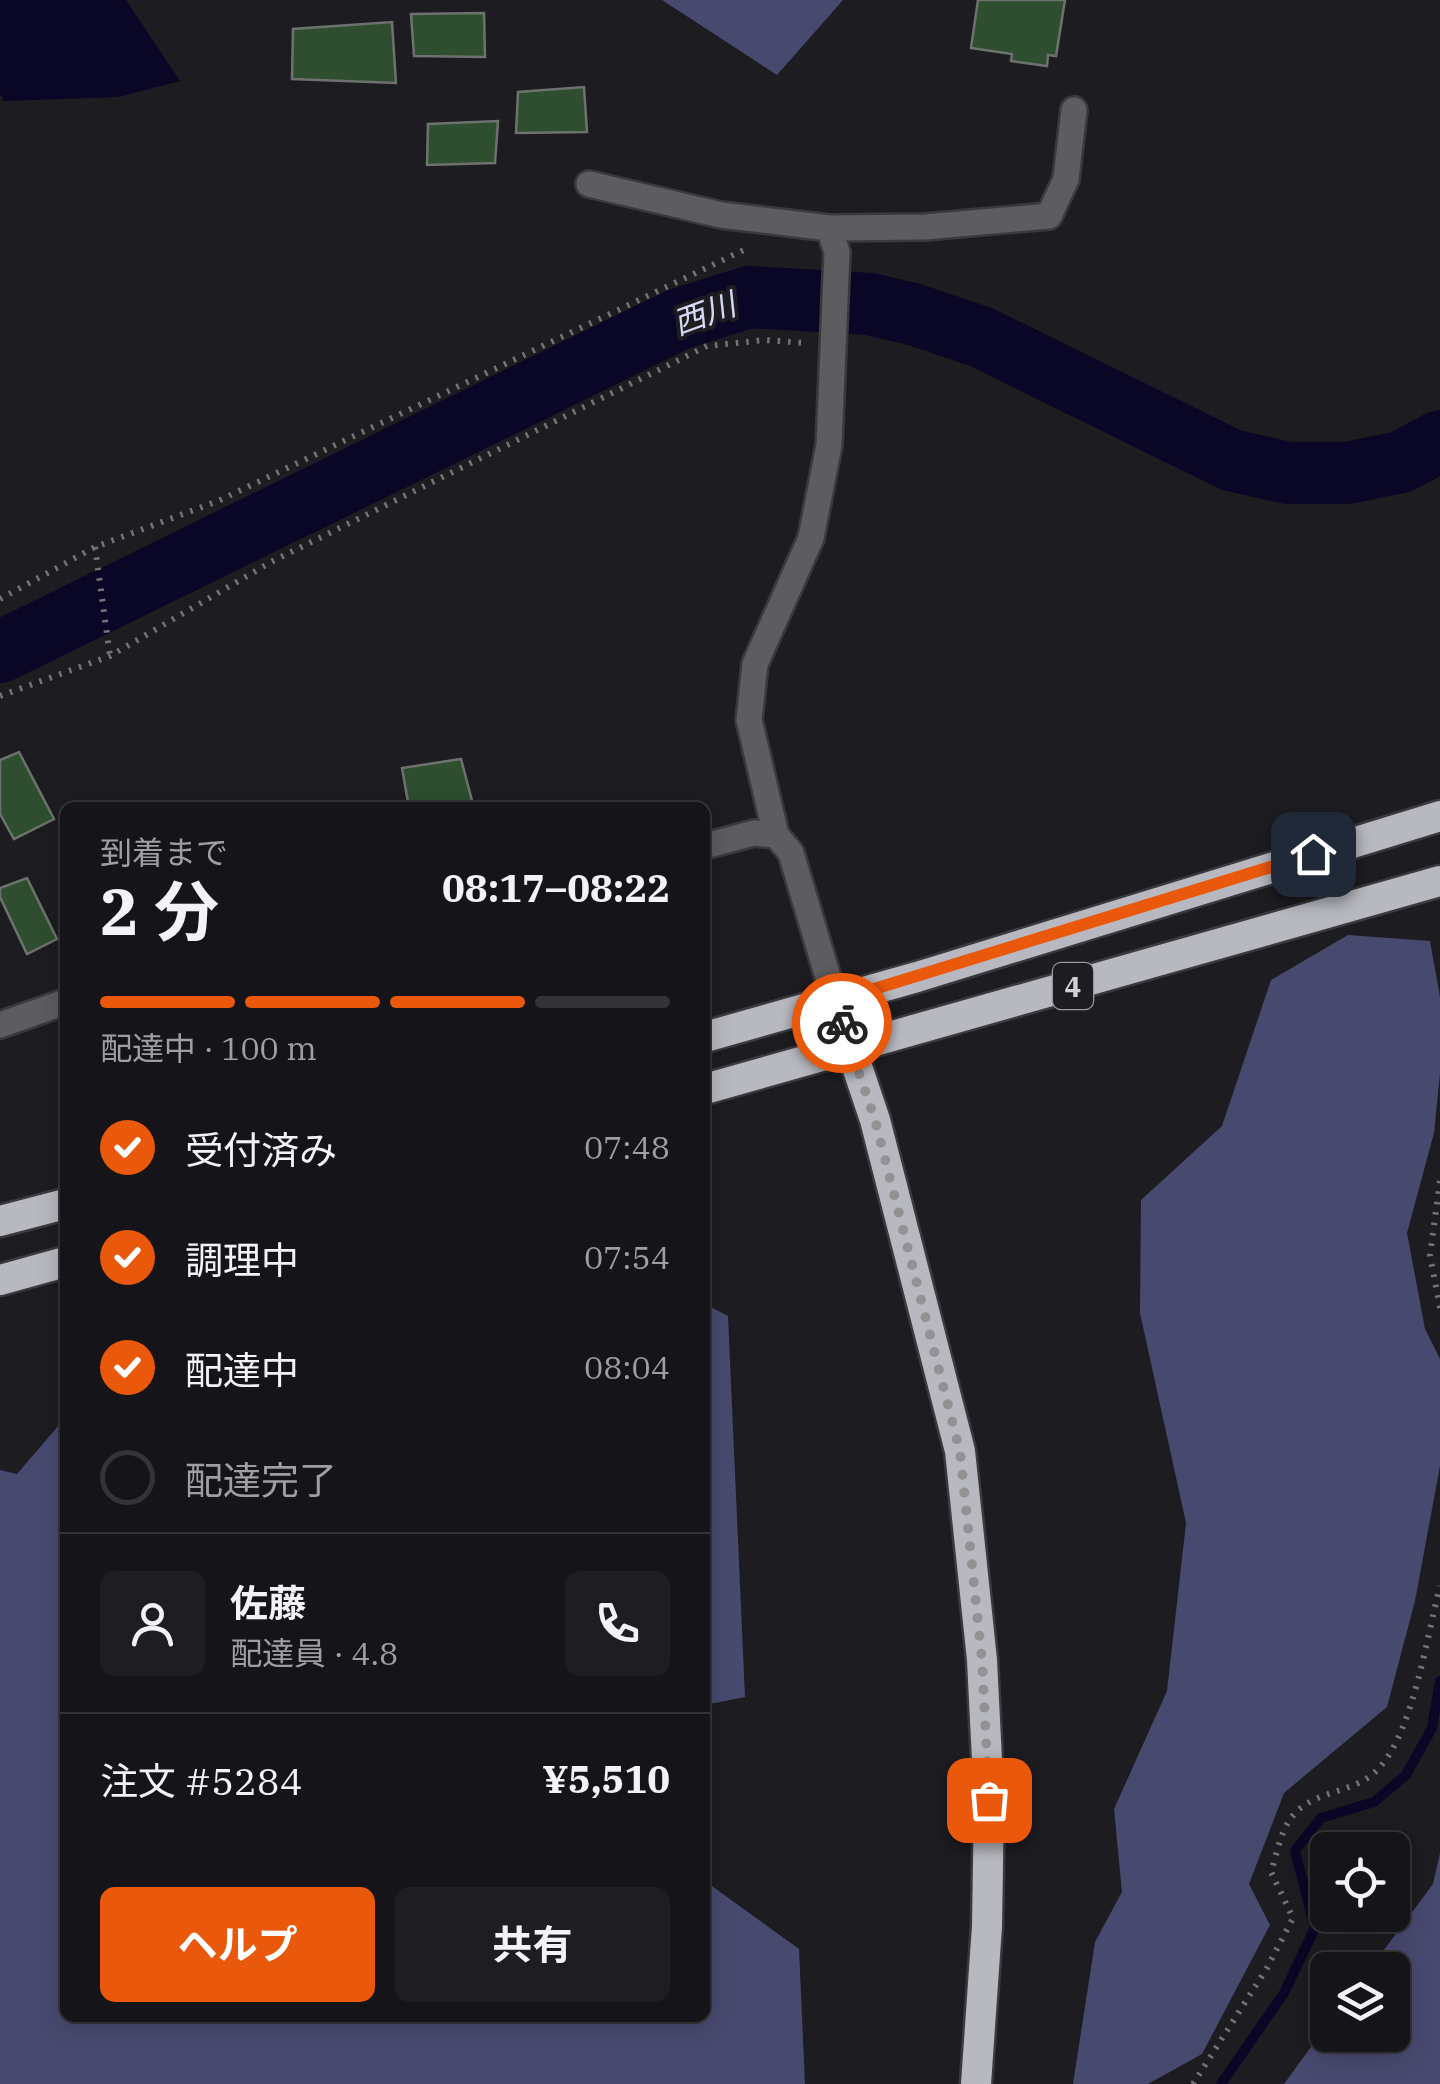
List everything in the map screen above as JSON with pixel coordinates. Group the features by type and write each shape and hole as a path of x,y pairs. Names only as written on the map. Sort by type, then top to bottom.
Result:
{"highway":[{"name":"4","path":"710,1036 1440,816"},
{"name":"4","path":"710,1088 1440,881"},
{"path":"835,1001 875,1120 960,1452 982,1660 989,1800 987,1926 976,2084"},
{"path":"0,1222 60,1205"},
{"path":"0,1280 60,1263"}],"street":[{"path":"589,184 720,216 800,225 833,240 1049,216 1066,178 1074,110"},
{"path":"833,240 835,336 829,445 811,538 755,664 749,720 776,835 791,853 835,1001"},
{"path":"710,845 754,833 776,835"},
{"path":"0,1025 60,1004"}],"path":[{"path":"0,598 95,547 218,501 800,225"},
{"path":"0,696 110,656 271,562 707,346 835,336"},
{"path":"95,547 110,656"},
{"path":"1440,1181 1430,1255 1440,1308"},
{"path":"1193,2084 1267,1968 1293,1918 1271,1872 1288,1821 1308,1800 1353,1787 1378,1770 1398,1744 1440,1586"}],"shaded area":[{"path":"0,0 126,0 180,81 118,97 4,101 0,94"},
{"path":"662,0 843,0 777,75"},
{"path":"1348,935 1430,941 1440,997 1440,1073 1434,1133 1407,1233 1425,1329 1440,1359 1440,1466 1415,1601 1387,1707 1284,1793 1249,1884 1270,1925 1202,2054 1148,2084 1073,2084 1095,1942 1122,1892 1114,1809 1167,1691 1186,1523 1140,1313 1141,1200 1222,1126 1271,980"},
{"path":"710,1307 728,1316 745,1697 710,1704"},
{"path":"60,1424 60,2022 710,2022 710,1885 799,1949 805,2084 0,2084 0,1470 17,1474"},
{"path":"1440,1853 1440,2084 1284,2084 1310,2048 1310,2052 1410,2052 1410,1952 1382,1952 1397,1932 1410,1932 1410,1915 1433,1884"}],"building":[{"path":"978,0 1065,0 1056,56 1048,55 1047,66 1011,61 1012,54 971,48"},
{"path":"484,13 485,57 414,56 411,14"},
{"path":"392,22 396,83 292,79 293,29"},
{"path":"584,87 587,132 516,133 518,92"},
{"path":"498,121 495,163 427,165 428,124"},
{"path":"19,752 54,819 14,839 0,814 0,760"},
{"path":"461,759 472,802 408,802 402,768"},
{"path":"27,878 57,939 27,954 0,897 0,888"}],"waterway":[{"name":"西川","path":"0,652 679,319 749,297 870,304 916,315 981,337 1231,460 1288,473 1347,473 1401,462 1440,441"},
{"path":"1221,2084 1284,1993 1315,1928 1295,1851 1321,1818 1374,1802 1406,1775 1432,1728 1440,1681"}],"way so far":[{"path":"842,1023 875,1120 960,1452 982,1660 989,1800"}],"route":[{"path":"842,1023 835,1001 1313,854"}]}
